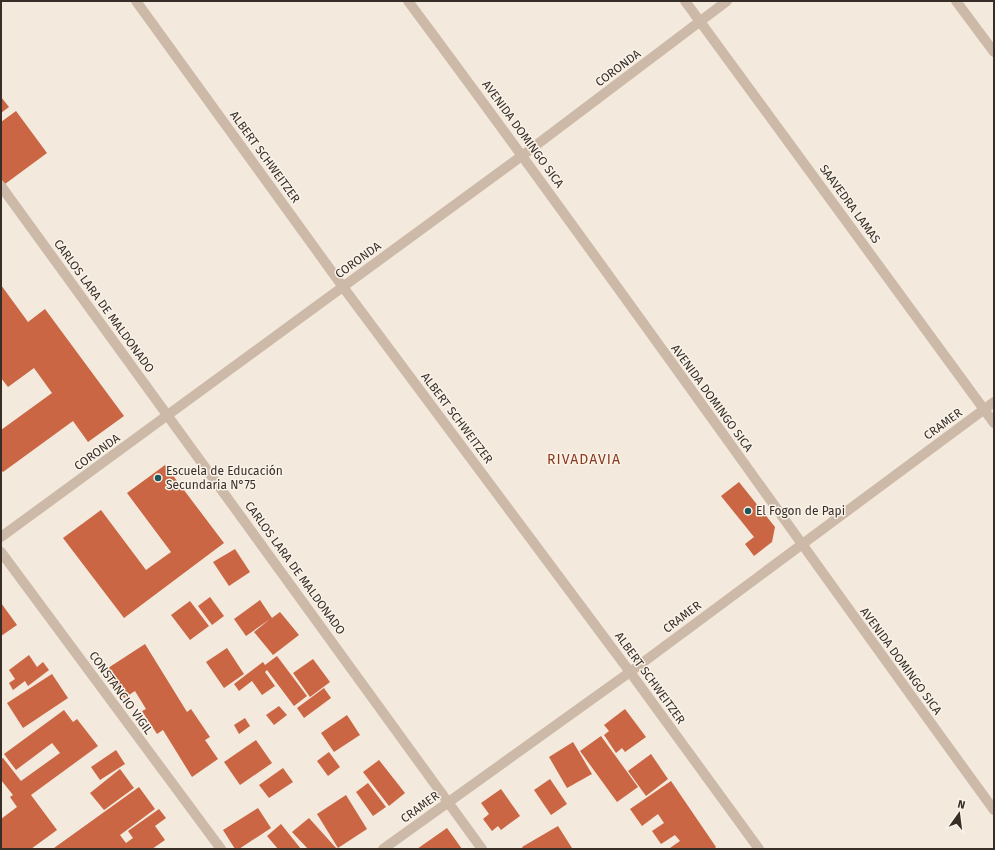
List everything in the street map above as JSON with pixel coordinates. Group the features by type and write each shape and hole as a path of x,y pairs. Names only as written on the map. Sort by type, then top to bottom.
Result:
{"street":[{"name":"ALBERT SCHWEITZER","path":"136,1 343,287 630,672 759,849"},
{"name":"AVENIDA DOMINGO SICA","path":"408,1 523,155 801,544 994,810"},
{"name":"SAAVEDRA LAMAS","path":"685,1 994,423"},
{"name":"CORONDA","path":"1,537 523,155 727,1"},
{"path":"956,1 994,52"},
{"name":"CARLOS LARA DE MALDONADO","path":"1,186 482,849"},
{"name":"CRAMER","path":"383,849 630,672 994,402"},
{"name":"CONSTANCIO VIGIL","path":"1,552 221,849"}],"building":[{"path":"1,97 9,107 1,113"},
{"path":"16,111 47,153 5,184 1,179 1,122"},
{"path":"1,285 28,322 45,309 124,416 88,442 73,421 3,472 1,470 1,430 52,393 34,368 8,387 1,378"},
{"path":"165,465 224,543 124,618 63,538 101,510 146,570 171,552 127,493"},
{"name":"El Fogon de Papi","path":"739,482 775,527 772,542 754,556 745,544 754,537 721,496"},
{"path":"235,549 250,572 229,586 213,562"},
{"path":"210,597 224,616 212,625 198,606"},
{"path":"260,600 272,618 280,612 299,635 273,655 254,632 270,619 246,636 234,619"},
{"path":"190,601 209,626 190,640 171,615"},
{"path":"1,603 17,625 1,636"},
{"path":"145,644 187,712 191,709 210,737 205,740 218,759 192,777 163,730 157,734 142,711 146,709 135,691 124,698 105,670"},
{"path":"227,648 244,674 224,688 206,662"},
{"path":"29,655 37,667 43,662 49,670 28,686 25,681 13,690 9,683 15,679 9,670"},
{"path":"277,656 307,696 294,706 267,670 265,672 275,686 262,695 252,681 239,691 234,684 263,662 265,665"},
{"path":"313,659 330,682 310,697 293,673"},
{"path":"52,674 68,698 23,728 7,703"},
{"path":"324,688 331,698 304,718 297,708"},
{"path":"279,706 287,715 274,725 266,715"},
{"path":"625,709 646,737 625,752 622,748 616,753 604,735 609,731 604,725"},
{"path":"64,710 73,722 77,719 98,746 31,795 57,830 31,849 1,849 1,819 17,807 10,797 13,795 1,780 1,759 3,758 21,781 60,753 52,743 16,770 4,754"},
{"path":"347,715 360,735 334,752 321,733"},
{"path":"245,718 250,726 239,734 234,725"},
{"path":"601,736 638,787 617,802 580,751"},
{"path":"256,740 272,763 240,785 224,762"},
{"path":"573,742 592,774 567,788 549,757"},
{"path":"116,750 125,764 100,780 91,767"},
{"path":"329,752 340,767 328,776 317,761"},
{"path":"651,754 668,779 646,796 628,771"},
{"path":"379,760 405,793 389,806 363,772"},
{"path":"283,768 293,782 269,798 259,785"},
{"path":"120,769 134,788 104,810 90,793"},
{"path":"550,779 567,804 551,815 534,790"},
{"path":"671,781 716,847 714,849 671,849 670,848 680,841 675,835 661,844 652,831 664,823 658,814 642,826 630,809"},
{"path":"368,783 386,807 373,816 356,792"},
{"path":"139,787 155,809 120,835 126,843 133,838 128,831 159,809 166,818 155,826 165,840 152,849 54,848"},
{"path":"501,789 520,816 501,830 498,826 492,831 483,819 489,814 481,803"},
{"path":"346,795 367,829 338,848 317,814"},
{"path":"258,808 271,828 239,849 235,849 223,830"},
{"path":"309,818 337,849 308,849 292,832"},
{"path":"281,824 301,849 278,849 267,836"},
{"path":"558,826 572,848 523,849 522,847"},
{"path":"447,828 462,849 417,849"}],"place":[{"name":"Escuela de Educación Secundaria N°75","path":"158,478"},
{"name":"El Fogon de Papi","path":"748,511"}],"district":[{"name":"RIVADAVIA","path":"584,459"}]}
